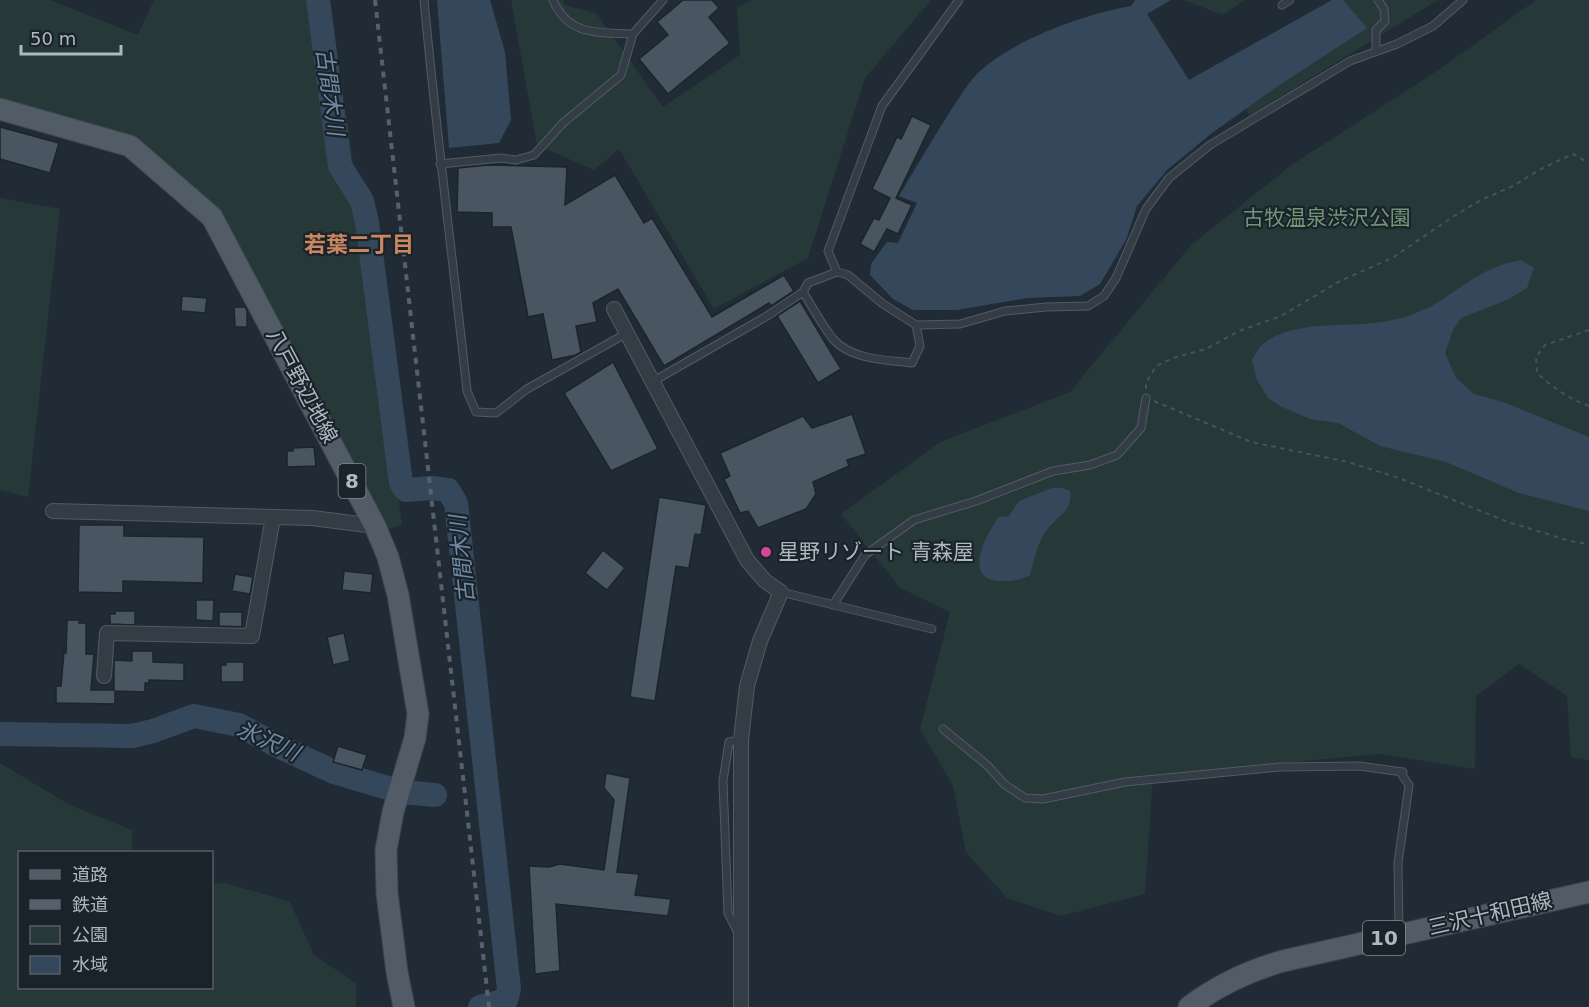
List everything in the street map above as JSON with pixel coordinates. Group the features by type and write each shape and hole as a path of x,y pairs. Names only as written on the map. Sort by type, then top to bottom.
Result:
{"main road":[{"name":"八戸野辺地線","path":"0,110 130,146 212,217 375,526 388,557 398,595 418,714 415,738 393,812 386,850 387,893 404,1007"},
{"name":"三沢十和田線","path":"1189,1007 1216,988 1256,969 1399,934 1589,892"}],"street":[{"path":"614,309 747,560 765,581 781,592 760,641 747,686 741,740 741,1007"},
{"path":"53,511 312,518 375,526"},
{"path":"104,676 107,633 252,636 273,517"}],"lane":[{"path":"424,0 440,164 467,391 476,412 496,413 527,389 627,333"},
{"path":"553,0 571,25 585,30 633,34"},
{"path":"440,164 501,158 516,160 534,155 563,123 621,75 633,34 663,0"},
{"path":"837,272 828,252 882,106 959,0"},
{"path":"1282,5 1290,0"},
{"path":"1376,51 1376,30 1385,21 1384,9 1377,0"},
{"path":"652,382 767,316 803,292 808,283 837,272 848,275 884,304 916,325 960,324 1005,311 1088,306 1104,296 1116,278 1146,209 1169,178 1210,145 1350,61 1432,26 1463,0"},
{"path":"803,292 834,341 854,353 877,359 912,363 920,346 916,325"},
{"path":"833,605 865,555 914,520 976,501 1053,471 1090,465 1117,455 1141,428 1146,398"},
{"path":"781,592 932,628"},
{"path":"943,729 987,765 1004,784 1025,798 1043,800 1125,782 1280,767 1359,766 1403,772 1409,785 1398,863 1399,934"}],"path":[{"path":"1589,163 1573,154 1541,169 1454,216 1392,258 1340,281 1281,316 1239,331 1206,349 1173,358 1156,366 1146,383 1146,398 1251,442 1348,462 1399,478 1508,522 1570,541 1589,544"},
{"path":"1589,330 1545,345 1536,357 1537,373 1553,387 1579,403 1589,406"}],"green space":[{"path":"0,0 50,0 138,35 154,0 319,0 349,130 402,525 385,530 220,214 133,139 0,103"},
{"path":"511,0 563,0 564,5 596,13 663,107 740,55 737,7 752,0 931,0 865,78 808,258 714,309 619,149 594,170 537,145"},
{"path":"1184,0 1245,0 1222,15"},
{"path":"1339,0 1438,0 1249,116 1228,61"},
{"name":"古牧温泉渋沢公園","path":"1536,0 1589,0 1589,760 1571,757 1567,696 1519,664 1476,696 1475,769 1380,754 1153,775 1145,894 1061,916 1007,898 966,852 953,786 920,729 950,612 900,588 841,514 940,442 1070,392 1191,245 1290,166 1440,69"},
{"path":"0,198 60,209 28,497 0,490"},
{"path":"0,763 70,805 132,830 132,851 18,851 18,989 213,989 213,884 226,883 290,902 314,955 356,983 356,1007 0,1007"}],"water":[{"path":"437,0 490,0 505,52 511,120 499,143 449,148"},
{"path":"1135,0 1171,0 1147,14 1189,80 1332,0 1343,0 1367,28 1278,86 1212,133 1167,170 1137,206 1126,240 1100,284 1080,296 1027,298 957,310 913,310 893,299 870,275 871,264 887,242 898,243 917,203 899,196 971,81 992,61 1029,39 1092,15 1131,6"},
{"path":"1521,260 1534,268 1527,288 1509,299 1461,318 1453,330 1445,353 1456,378 1474,394 1503,402 1589,437 1589,511 1519,493 1446,462 1380,446 1338,423 1310,419 1268,398 1257,380 1252,360 1261,346 1275,337 1305,328 1373,323 1406,316 1435,304 1485,272"},
{"path":"1052,488 1063,488 1070,491 1069,505 1041,539 1030,575 1011,581 987,578 981,572 979,564 984,543 999,517 1009,516 1019,501"}],"building":[{"path":"683,0 712,0 719,8 709,17 730,43 668,94 639,59 668,35 657,22"},
{"path":"912,116 931,125 896,198 912,205 898,234 887,229 874,252 860,244 874,218 879,220 890,198 872,189 897,137 901,139"},
{"path":"0,127 59,143 50,173 0,159"},
{"path":"488,165 567,167 565,205 615,175 644,223 652,218 712,317 784,275 794,291 771,306 769,303 664,366 618,289 593,303 597,322 576,326 581,352 552,360 543,314 528,317 511,227 492,227 492,213 457,212 458,168"},
{"path":"182,296 207,298 205,313 181,311"},
{"path":"800,301 841,369 818,383 777,316"},
{"path":"234,307 245,307 247,327 235,327"},
{"path":"613,362 658,449 611,471 564,393"},
{"path":"852,414 866,454 847,460 849,466 813,482 816,494 806,509 758,528 748,511 740,513 724,479 730,476 720,453 803,416 812,428"},
{"path":"314,447 316,466 287,467 287,451 293,451 293,448"},
{"path":"659,497 706,505 701,535 695,534 689,568 676,566 655,701 630,697"},
{"path":"79,525 124,525 124,536 204,537 203,583 123,581 123,593 78,592"},
{"path":"603,550 625,568 607,590 585,573"},
{"path":"344,571 373,574 371,593 342,590"},
{"path":"235,574 253,577 250,594 232,591"},
{"path":"196,600 214,600 213,621 196,620"},
{"path":"115,611 135,611 135,625 110,624 110,614 115,614"},
{"path":"219,612 242,612 242,627 219,626"},
{"path":"67,620 80,620 79,623 86,623 86,654 94,654 91,690 114,690 114,660 132,661 132,651 153,651 153,662 184,663 184,681 149,680 149,683 145,683 145,692 115,691 115,704 56,703 56,686 61,686 64,652 66,653"},
{"path":"344,633 350,661 333,665 327,637"},
{"path":"226,662 244,662 244,682 221,682 221,665 226,665"},
{"path":"338,746 367,755 362,770 333,762"},
{"path":"606,773 630,778 617,872 639,874 635,895 671,899 668,916 556,904 560,971 535,974 529,866 549,867 560,864 604,870 614,800 604,788"}],"waterway":[{"name":"古間木川","path":"318,0 340,166 362,201 367,222 401,483 406,490 432,488 448,490 456,503 509,989 506,1000 480,1007"},
{"name":"氷沢川","path":"0,734 132,736 194,716 239,725 334,772 391,789"},
{"name":"氷沢川","path":"402,792 435,795"}],"railway":[{"path":"375,0 489,1007"}],"place":[{"name":"星野リゾート 青森屋","path":"766,552"}],"district":[{"name":"若葉二丁目","path":"359,244"}]}
